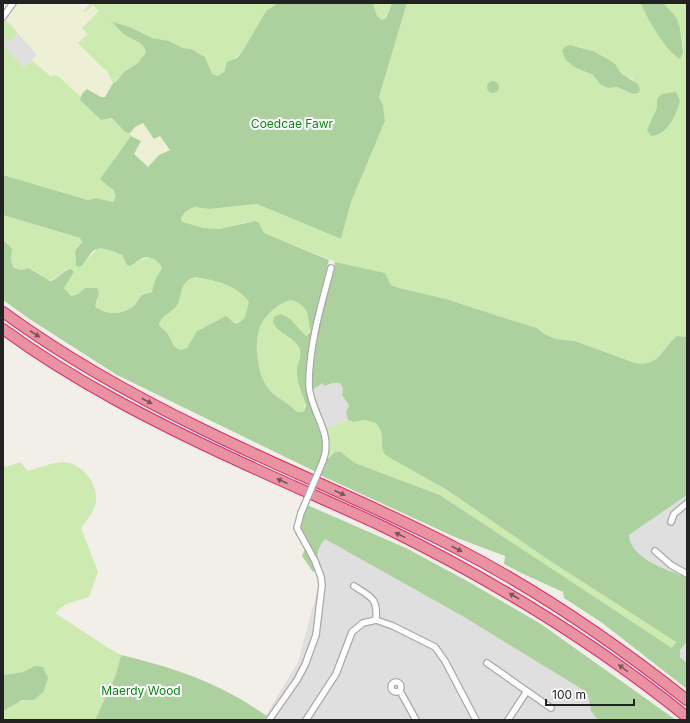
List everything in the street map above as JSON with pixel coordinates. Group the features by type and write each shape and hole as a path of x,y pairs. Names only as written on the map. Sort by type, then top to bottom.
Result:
{"highway":[{"path":"3,312 80,363 130,392 206,431 390,515 497,570 588,628 645,667 687,700"},
{"path":"3,329 86,383 133,409 232,458 380,525 452,561 504,590 545,615 611,659 687,717"}],"street":[{"path":"3,17 13,3"},
{"path":"269,720 297,680 305,665 316,635 322,582 315,561 297,528 301,513 326,452 326,439 309,385 312,354 320,306 331,268"},
{"path":"671,522 674,514 687,503"},
{"path":"655,550 671,565 687,574"},
{"path":"354,586 374,601 377,608 376,620"},
{"path":"306,720 336,674 352,632 363,623 376,620 394,626 435,646 445,661 476,720"},
{"path":"487,663 550,708"},
{"path":"400,691 416,720"},
{"path":"508,720 528,691"}],"shaded area":[{"path":"18,33 37,55 24,68 3,45 3,37 8,42"},
{"path":"323,383 325,386 333,383 340,383 343,389 342,395 349,405 346,413 348,420 324,429 310,391"},
{"path":"687,495 687,577 664,570 640,555 629,542 629,535"},
{"path":"325,539 464,617 585,691 627,720 263,720 298,662 321,577 315,548"},
{"path":"677,640 687,640 687,667 668,654"}],"green space":[{"path":"9,3 77,3 85,12 93,5 99,11 82,28 88,34 79,43 104,69 105,68 109,72 113,83 107,94 101,97 96,94 82,94 81,97 58,76 54,75 52,77 41,69 32,59 37,55 3,16 3,11"},
{"path":"91,3 278,3 266,11 242,52 227,65 224,72 218,76 212,74 205,57 193,49 183,48 169,41 152,38 132,28 111,22 120,28 124,34 140,43 145,48 146,52 138,63 124,72 116,82 113,83 106,69 104,69 78,43 88,34 82,28 99,11 93,5 85,12 84,10"},
{"name":"Coedcae Fawr","path":"278,3 373,3 377,16 382,20 386,18 392,3 407,3 379,97 383,105 385,121 351,202 341,239 257,204 210,209 194,207 185,212 181,218 182,222 204,228 220,229 255,221 259,223 264,233 329,260 317,306 323,307 335,262 385,273 391,285 399,288 446,299 537,328 544,334 556,339 575,341 635,363 643,364 655,360 677,336 687,337 687,495 629,535 631,543 643,557 661,567 687,577 687,642 680,650 680,657 687,663 687,689 601,622 564,598 563,592 504,564 505,556 457,538 320,475 322,469 316,472 117,375 31,320 3,300 3,239 12,249 11,260 13,267 20,270 29,268 50,281 65,271 71,269 74,272 64,288 71,296 78,294 85,288 97,288 99,293 95,306 109,313 126,311 135,305 142,295 152,292 155,280 162,268 159,263 147,257 130,266 127,265 122,255 103,249 95,250 80,267 76,266 75,251 82,242 80,238 3,215 3,175 88,200 96,198 113,202 116,196 113,190 100,179 131,136 141,141 134,154 148,167 159,155 170,150 160,136 154,139 143,123 135,127 130,133 125,132 112,118 101,120 80,100 82,94 87,89 101,97 105,97 113,83 116,82 124,72 138,63 146,52 143,45 124,34 110,21 132,28 152,38 169,41 183,48 192,49 205,57 212,74 218,76 224,72 227,62 237,58 242,52 266,11","holes":["195,277 232,287 249,302 245,318 241,321 235,323 226,316 197,331 187,348 180,350 174,346 168,334 159,325 162,319 176,307 183,286","292,300 303,306 307,313 311,332 306,336 288,317 284,315 280,314 274,317 273,322 278,330 294,341 299,348 300,355 297,377 306,406 304,411 301,412 296,411 268,388 260,372 257,356 258,333 262,322 277,306","323,383 324,386 333,383 340,383 343,389 342,395 349,405 346,413 348,420 354,422 365,420 376,423 381,432 382,447 385,455 447,490 547,559 676,642 672,648 440,495 355,463 341,452 335,452 322,464 326,439 310,391"]},
{"path":"373,3 392,3 385,18 382,20 377,16"},
{"path":"407,3 641,3 675,57 683,47 680,28 663,3 687,3 687,337 677,336 655,360 643,364 635,363 575,341 556,339 544,334 537,328 446,299 399,288 391,285 385,273 341,264 264,233 259,223 246,222 223,229 211,229 182,222 181,218 185,212 194,207 211,209 257,204 341,239 351,202 385,121 383,105 379,97","holes":["570,45 588,49 609,60 624,75 633,79 633,94 617,87 608,88 601,85 593,75 574,67"]},
{"path":"641,3 663,3 676,17 680,28 683,52 680,59 675,56 663,43 647,17"},
{"path":"6,20 18,33 8,43 3,37 3,23"},
{"path":"3,45 24,68 32,60 51,77 54,75 58,76 81,97 80,100 101,120 112,118 125,132 130,133 131,136 114,159 109,186 116,196 113,202 96,198 88,200 3,175"},
{"path":"570,45 593,51 615,64 622,74 638,84 640,90 638,93 633,94 617,87 608,88 601,85 593,75 574,67 565,59 562,50"},
{"path":"493,81 497,83 499,87 497,91 493,93 489,91 487,87 489,83"},
{"path":"676,92 680,101 670,124 662,132 651,136 647,130 657,108 657,99 662,94"},
{"path":"143,123 152,136 160,136 171,150 159,155 148,167 134,154 139,140 131,136 130,133 135,127"},
{"path":"3,215 80,238 82,241 75,251 75,262 88,258 97,249 106,249 122,255 127,265 135,264 146,258 154,259 162,268 155,280 152,292 142,295 135,305 126,311 109,313 95,306 98,298 85,288 78,294 71,296 64,288 74,272 66,269 54,279 50,280 29,268 20,270 13,266 11,260 12,257 7,242 3,239"},
{"path":"195,277 225,284 238,291 249,302 246,318 239,322 217,320 208,326 201,328 187,348 180,350 174,346 168,334 159,325 162,319 176,307 183,286"},
{"path":"292,300 306,309 309,317 311,332 306,336 292,320 284,335 295,343 300,353 299,381 305,404 304,411 301,412 296,411 268,388 260,372 257,356 258,333 262,322 277,306"},
{"path":"348,420 354,422 365,420 376,423 381,432 382,447 385,455 447,490 547,559 676,642 672,648 440,495 355,463 341,452 335,452 323,461 324,429"},
{"path":"20,462 28,471 55,463 71,463 83,470 88,476 92,481 96,494 94,508 81,528 98,572 89,597 66,604 55,613 121,655 116,674 95,720 3,720 3,711 7,708 17,702 34,699 36,666 23,672 3,675 3,464 6,467"},
{"path":"307,505 406,548 469,582 541,624 676,720 598,720 591,711 588,694 585,691 464,617 325,539 318,552 318,568 313,572 302,556 305,549 299,519"},
{"name":"Maerdy Wood","path":"121,655 150,662 193,676 237,697 267,716 263,720 95,720 116,674"},
{"path":"35,666 43,667 48,678 44,691 34,700 22,700 3,711 3,675 23,672"}]}
